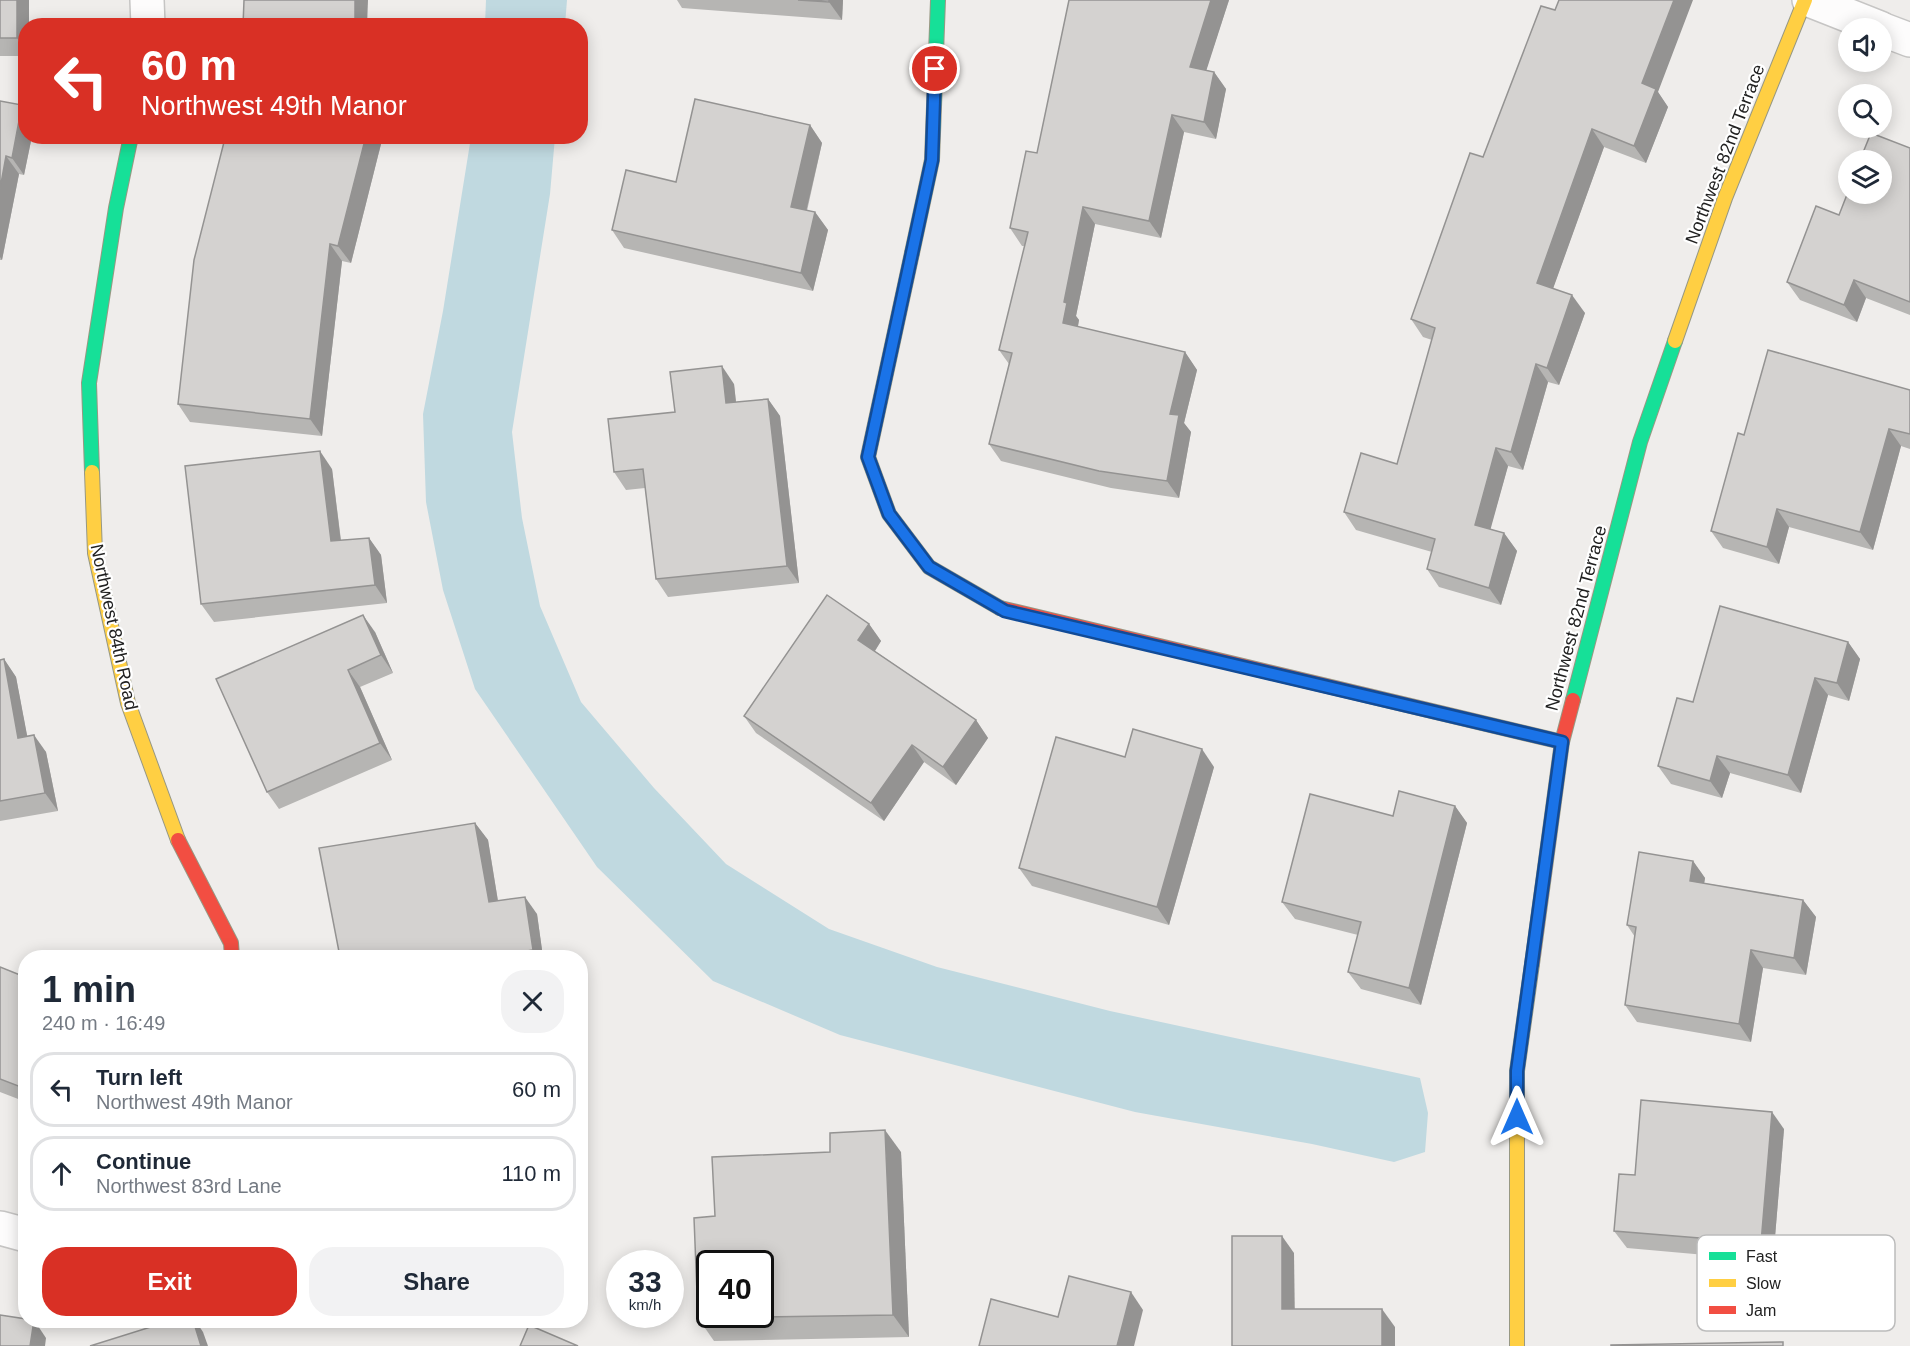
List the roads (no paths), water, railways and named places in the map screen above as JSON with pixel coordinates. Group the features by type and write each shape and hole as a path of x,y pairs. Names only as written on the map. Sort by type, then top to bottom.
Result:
{"street":[{"path":"147,0 148,18"},
{"path":"938,0 932,160 868,457 889,514 929,567 1005,611 1562,742"},
{"path":"1807,0 1853,18"},
{"name":"Northwest 82nd Terrace","path":"1517,1346 1517,1071 1562,742 1640,442 1725,198 1807,0"},
{"path":"1892,33 1910,40"},
{"name":"Northwest 84th Road","path":"129,144 116,208 89,383 95,553 128,702 181,848 231,943 232,950"},
{"path":"0,1228 18,1233"}],"water":[{"path":"486,0 567,0 566,18 485,18"},
{"path":"470,144 554,144 550,194 512,432 522,518 540,606 581,702 654,788 726,864 829,929 937,967 1110,1011 1420,1078 1428,1113 1425,1152 1394,1162 1312,1144 1135,1112 840,1035 713,981 597,867 475,689 443,590 426,502 423,414 443,311"}]}
